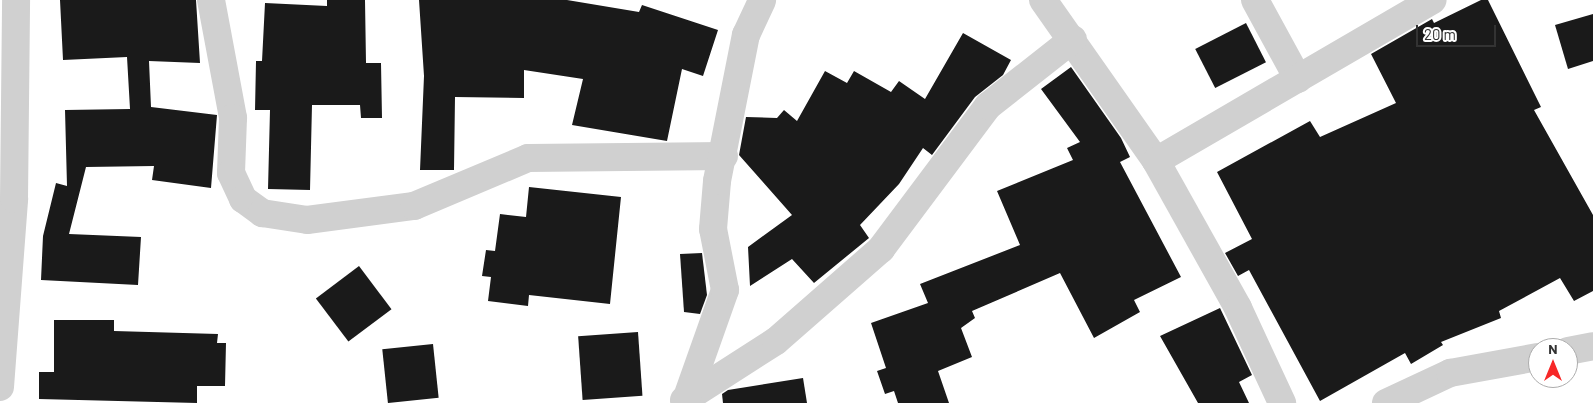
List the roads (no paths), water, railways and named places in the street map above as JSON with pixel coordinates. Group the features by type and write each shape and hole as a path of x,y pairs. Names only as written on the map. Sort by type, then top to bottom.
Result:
{"street":[{"path":"0,387 16,0"},
{"path":"211,0 232,118 231,173 243,199 262,213 307,220 414,206 528,158 724,156"},
{"path":"685,401 725,290 713,229 746,35 762,0"},
{"path":"1043,0 1073,38 1156,161 1238,308 1282,403"},
{"path":"1255,0 1298,79"},
{"path":"1156,161 1433,0"},
{"path":"685,401 776,340 881,249 988,106 1073,38"},
{"path":"1578,350 1593,346"},
{"path":"1386,403 1450,374 1528,359"}]}
